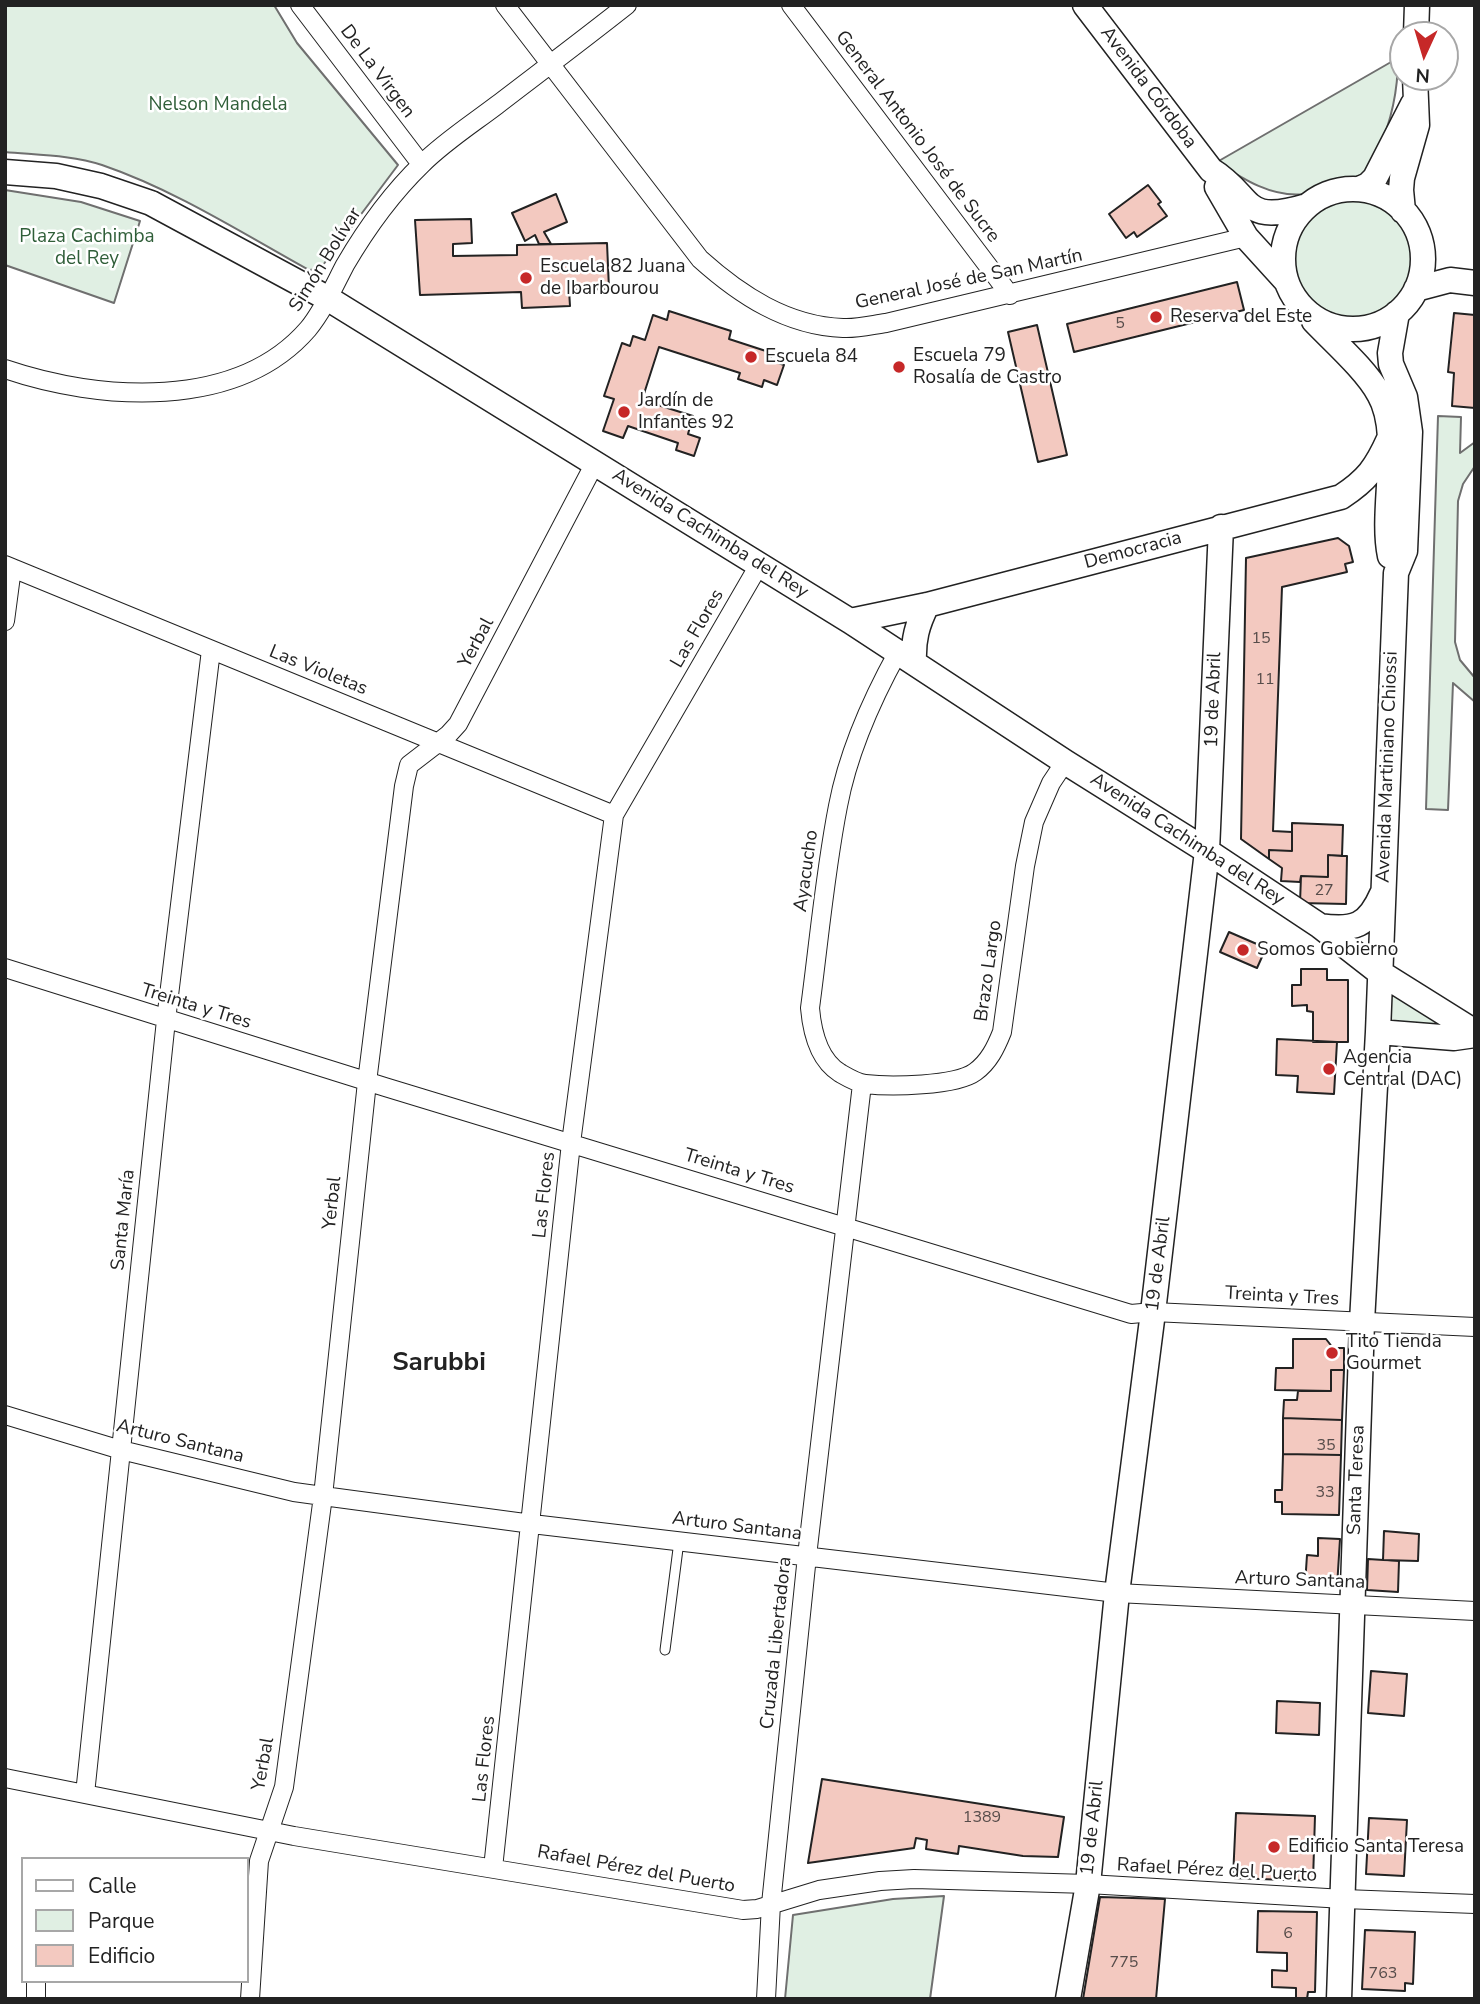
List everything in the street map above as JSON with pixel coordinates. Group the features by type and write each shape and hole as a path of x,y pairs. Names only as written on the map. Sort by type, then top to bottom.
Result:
{"street":[{"name":"De La Virgen","path":"300,5 421,164"},
{"name":"General José de San Martín","path":"505,5 700,259 736,290 770,309 807,323 844,328 886,323 1245,237"},
{"name":"Simón Bolívar","path":"5,369 71,385 134,392 177,391 221,383 253,371 282,354 309,328 352,253 383,208 421,164 627,5"},
{"name":"General Antonio José de Sucre","path":"791,5 1010,295"},
{"name":"Avenida Córdoba","path":"1085,5 1211,170 1245,203 1270,214 1307,206"},
{"path":"1359,189 1375,178 1414,91"},
{"path":"1404,211 1402,178 1417,125 1415,91"},
{"name":"Avenida Córdoba","path":"1211,170 1212,180 1245,237 1286,281"},
{"name":"Avenida Cachimba del Rey","path":"5,172 56,176 101,186 151,203 327,298 850,621 1207,851 1379,966"},
{"path":"1359,189 1388,198 1404,211 1416,229 1423,255 1416,289 1398,313 1374,326 1347,329 1321,322 1300,306 1286,281 1283,267 1285,240 1290,227 1307,206 1331,192 1359,189"},
{"path":"1423,255 1455,267 1475,269"},
{"path":"1416,289 1450,280 1475,283"},
{"name":"Avenida Martiniano Chiossi","path":"1300,306 1379,393 1385,407 1389,439 1389,552 1396,573"},
{"name":"Avenida Martiniano Chiossi","path":"1379,966 1396,573 1405,551 1410,432 1407,406 1391,365 1390,353 1398,313"},
{"name":"Democracia","path":"850,621 927,605 1341,497 1361,484 1377,465 1389,439"},
{"name":"Yerbal","path":"250,1999 259,1861 284,1787 323,1496 367,1082 404,786 410,765 457,724 595,463"},
{"name":"19 de Abril","path":"1068,1999 1088,1884 1117,1593 1207,851 1221,527"},
{"name":"Las Flores","path":"494,1868 571,1143 614,815 760,565"},
{"path":"5,621 8,567"},
{"name":"Las Violetas","path":"8,567 614,815"},
{"path":"906,657 913,645 916,625 927,605"},
{"name":"Santa María","path":"85,1794 166,1020 211,650"},
{"name":"Ayacucho","path":"862,1084 838,1072 823,1055 812,1031 810,1008 838,804 852,754 884,676 906,657"},
{"name":"Brazo Largo","path":"862,1084 947,1083 975,1072 994,1052 1002,1032 1025,866 1034,822 1051,783 1065,762"},
{"path":"1320,926 1342,929 1363,923 1374,911 1382,894"},
{"path":"1379,966 1475,1022"},
{"path":"1379,966 1475,1034"},
{"name":"Santa Teresa","path":"1339,1999 1362,1322 1378,1032 1379,966"},
{"name":"Treinta y Tres","path":"5,968 367,1082 1131,1314 1153,1312 1475,1327"},
{"path":"1378,1032 1454,1038 1475,1034"},
{"name":"Cruzada Libertadora","path":"766,1999 771,1904 807,1556 862,1084"},
{"name":"Arturo Santana","path":"5,1415 121,1450 294,1492 532,1524 1117,1593 1475,1611"},
{"name":"Rafael Pérez del Puerto","path":"5,1778 270,1831 743,1910 819,1890 914,1879 1088,1884 1475,1904"}],"lane":[{"path":"665,1650 679,1541"}],"green space":[{"name":"Nelson Mandela","path":"5,5 274,5 297,43 398,165 320,269 309,270 208,213 129,175 79,159 5,152"},
{"path":"1389,63 1389,91 1396,91 1390,117 1373,163 1362,176 1309,193 1281,193 1258,186 1217,162"},
{"path":"1353,189 1380,194 1402,210 1418,232 1423,259 1418,286 1402,308 1380,324 1353,329 1326,324 1304,308 1288,286 1283,259 1288,232 1304,210 1326,194"},
{"name":"Plaza Cachimba del Rey","path":"5,190 81,202 140,221 114,303 5,265"},
{"path":"1438,416 1461,417 1460,453 1475,442 1475,466 1463,484 1458,501 1455,642 1460,660 1475,678 1475,702 1453,683 1448,810 1426,809"},
{"path":"1391,986 1458,1029 1388,1025"},
{"path":"944,1896 930,1999 785,1999 793,1915 893,1899"}],"building":[{"path":"1148,185 1161,202 1158,204 1167,216 1137,237 1134,232 1126,238 1109,214"},
{"path":"556,194 567,222 544,232 551,244 539,244 535,235 525,241 512,213"},
{"path":"471,219 472,243 453,244 453,256 517,255 517,245 607,243 609,289 569,290 570,306 522,308 521,292 420,295 415,220"},
{"name":"Reserva del Este","path":"1237,282 1244,310 1074,352 1067,324"},
{"path":"669,311 731,331 729,339 772,353 770,360 784,365 777,385 764,380 762,387 738,379 740,373 659,347 642,400 693,416 688,434 700,438 694,456 676,450 678,443 628,426 623,438 603,431 614,399 604,396 622,343 630,346 633,336 645,340 653,315 667,320"},
{"path":"1454,313 1475,315 1475,408 1452,406 1454,373 1448,372"},
{"path":"1037,325 1067,455 1038,462 1008,332"},
{"path":"1338,538 1349,546 1353,562 1345,564 1347,572 1282,587 1273,831 1292,832 1292,851 1269,850 1269,859 1241,839 1246,558"},
{"path":"1292,823 1343,825 1342,856 1328,855 1328,877 1301,876 1300,882 1281,881 1282,868 1269,859 1269,850 1292,851"},
{"path":"1328,855 1347,856 1346,904 1300,903 1301,876 1328,877"},
{"name":"Somos Gobierno","path":"1229,932 1266,948 1257,968 1220,952"},
{"path":"1301,969 1327,969 1327,980 1348,980 1348,1042 1313,1042 1313,1012 1307,1011 1307,1005 1292,1006 1292,985 1301,985"},
{"path":"1277,1039 1337,1042 1334,1094 1297,1092 1298,1076 1276,1075"},
{"path":"1293,1339 1326,1339 1333,1348 1344,1348 1344,1370 1331,1370 1331,1391 1275,1390 1276,1368 1293,1368"},
{"path":"1331,1370 1344,1370 1342,1420 1283,1418 1284,1400 1297,1400 1298,1391 1331,1391"},
{"path":"1283,1418 1342,1420 1341,1455 1283,1454"},
{"path":"1283,1454 1341,1455 1339,1515 1282,1514 1282,1502 1275,1502 1275,1490 1282,1490"},
{"path":"1384,1531 1419,1534 1418,1561 1383,1560"},
{"path":"1318,1538 1340,1539 1337,1587 1305,1585 1307,1555 1318,1556"},
{"path":"1368,1559 1399,1561 1398,1592 1367,1590"},
{"path":"1371,1671 1407,1674 1404,1716 1368,1713"},
{"path":"1277,1701 1320,1703 1319,1735 1276,1733"},
{"path":"822,1779 1064,1817 1058,1857 1023,1856 959,1846 958,1854 926,1849 927,1840 916,1838 914,1848 808,1863"},
{"name":"Edificio Santa Teresa","path":"1236,1813 1315,1816 1313,1881 1233,1878"},
{"path":"1369,1818 1407,1820 1404,1876 1366,1874"},
{"path":"1100,1897 1165,1899 1156,1999 1083,1999"},
{"path":"1258,1911 1317,1912 1315,1992 1308,1992 1307,1999 1296,1999 1296,1988 1272,1987 1272,1970 1287,1971 1287,1953 1257,1952"},
{"path":"1365,1930 1415,1932 1413,1984 1405,1983 1405,1991 1362,1989"}],"place":[{"name":"Escuela 82 Juana de Ibarbourou","path":"526,278"},
{"name":"Reserva del Este","path":"1156,317"},
{"name":"Escuela 84","path":"751,357"},
{"name":"Escuela 79 Rosalía de Castro","path":"899,367"},
{"name":"Jardín de Infantes 92","path":"624,412"},
{"name":"Somos Gobierno","path":"1243,950"},
{"name":"Agencia Central (DAC)","path":"1329,1069"},
{"name":"Tito Tienda Gourmet","path":"1332,1353"},
{"name":"Edificio Santa Teresa","path":"1274,1847"}],"district":[{"name":"Sarubbi","path":"439,1364"}]}
